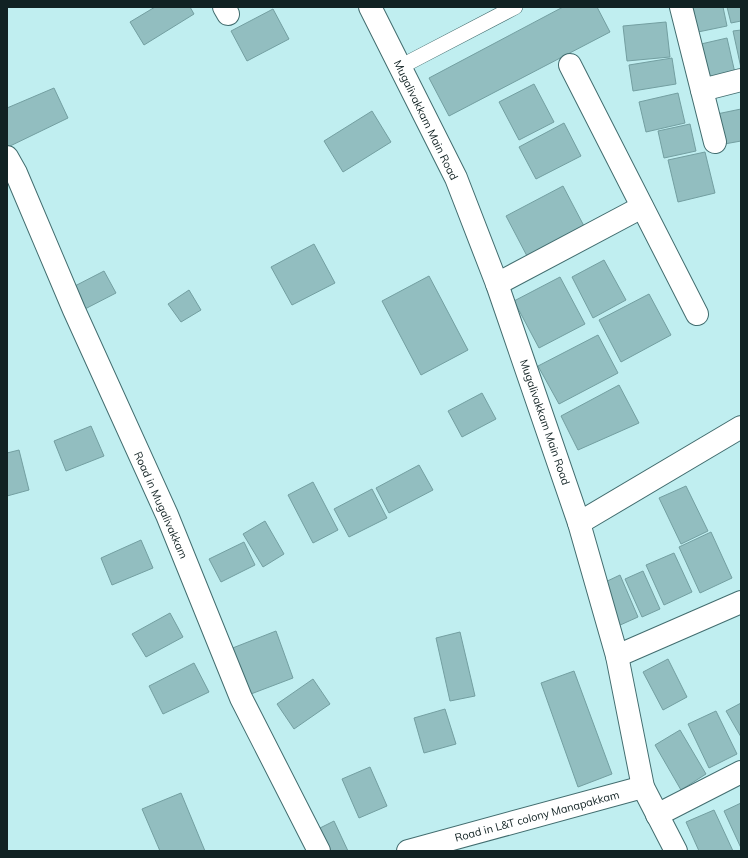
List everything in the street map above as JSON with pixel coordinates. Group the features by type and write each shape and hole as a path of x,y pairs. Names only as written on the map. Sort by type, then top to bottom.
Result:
{"street":[{"name":"Mugalivakkam Main Road","path":"370,7 456,178 497,284 579,523 617,656 643,787 676,851"},
{"path":"681,7 715,142"},
{"path":"570,65 697,314"},
{"path":"702,90 741,80"},
{"name":"Road in Mugalivakkam","path":"7,156 16,173 74,310 167,515 241,698 319,851"},
{"path":"497,284 642,207"},
{"path":"579,523 741,427"},
{"path":"617,656 741,602"},
{"path":"657,815 741,772"},
{"name":"Road in L&T colony Manapakkam","path":"408,851 643,787"}],"lane":[{"path":"400,67 515,7"}],"building":[{"path":"155,7 190,7 194,14 144,45 130,22"},
{"path":"563,7 597,7 610,32 449,116 429,78"},
{"path":"693,7 723,7 727,26 698,32"},
{"path":"727,7 741,7 741,21 731,23"},
{"path":"273,9 289,39 247,61 231,31"},
{"path":"666,22 670,57 627,61 623,26"},
{"path":"741,30 741,68 733,31"},
{"path":"727,38 735,73 708,79 701,44"},
{"path":"672,58 676,84 633,91 629,65"},
{"path":"534,84 554,122 519,140 499,102"},
{"path":"54,88 68,118 8,147 7,108"},
{"path":"678,93 685,123 646,132 639,102"},
{"path":"741,109 741,141 719,145 712,115"},
{"path":"372,111 391,142 343,172 324,141"},
{"path":"564,123 581,156 536,179 519,147"},
{"path":"690,124 696,151 664,158 658,131"},
{"path":"705,152 715,193 678,202 668,160"},
{"path":"563,186 584,226 527,256 506,216"},
{"path":"314,244 335,283 292,305 271,267"},
{"path":"604,260 626,300 593,318 572,277"},
{"path":"104,271 116,293 83,310 71,288"},
{"path":"429,276 468,350 421,375 382,301"},
{"path":"560,277 585,324 539,348 514,301"},
{"path":"189,290 201,310 181,322 168,304"},
{"path":"649,294 671,335 621,362 599,320"},
{"path":"598,335 618,373 559,404 538,366"},
{"path":"619,385 639,423 578,450 561,416"},
{"path":"482,393 496,419 462,437 448,411"},
{"path":"91,426 104,456 66,471 54,441"},
{"path":"19,450 29,490 7,496 7,453"},
{"path":"419,465 433,490 389,513 376,488"},
{"path":"313,482 338,530 313,543 288,495"},
{"path":"686,486 708,531 681,544 659,498"},
{"path":"372,489 387,518 349,537 334,509"},
{"path":"265,521 284,554 263,567 243,534"},
{"path":"711,532 732,578 700,593 679,547"},
{"path":"141,540 153,568 112,585 101,558"},
{"path":"244,542 255,565 221,582 209,559"},
{"path":"674,553 692,592 664,605 646,565"},
{"path":"643,571 660,609 642,617 625,579"},
{"path":"620,575 638,617 618,626 599,585"},
{"path":"170,613 183,637 146,657 132,634"},
{"path":"276,631 293,678 243,697 225,651"},
{"path":"460,632 475,696 450,701 436,638"},
{"path":"668,659 687,697 663,710 643,672"},
{"path":"194,663 209,692 163,714 149,686"},
{"path":"574,671 612,774 578,787 541,683"},
{"path":"313,679 330,704 294,729 277,704"},
{"path":"741,703 741,737 726,711"},
{"path":"445,709 456,744 424,753 414,718"},
{"path":"716,711 737,754 709,768 688,724"},
{"path":"680,730 706,774 681,790 655,745"},
{"path":"370,767 387,806 359,818 342,779"},
{"path":"181,793 205,851 160,851 142,809"},
{"path":"741,803 741,848 724,811"},
{"path":"714,810 733,851 699,851 686,822"},
{"path":"334,821 348,851 323,851 314,831"}]}
